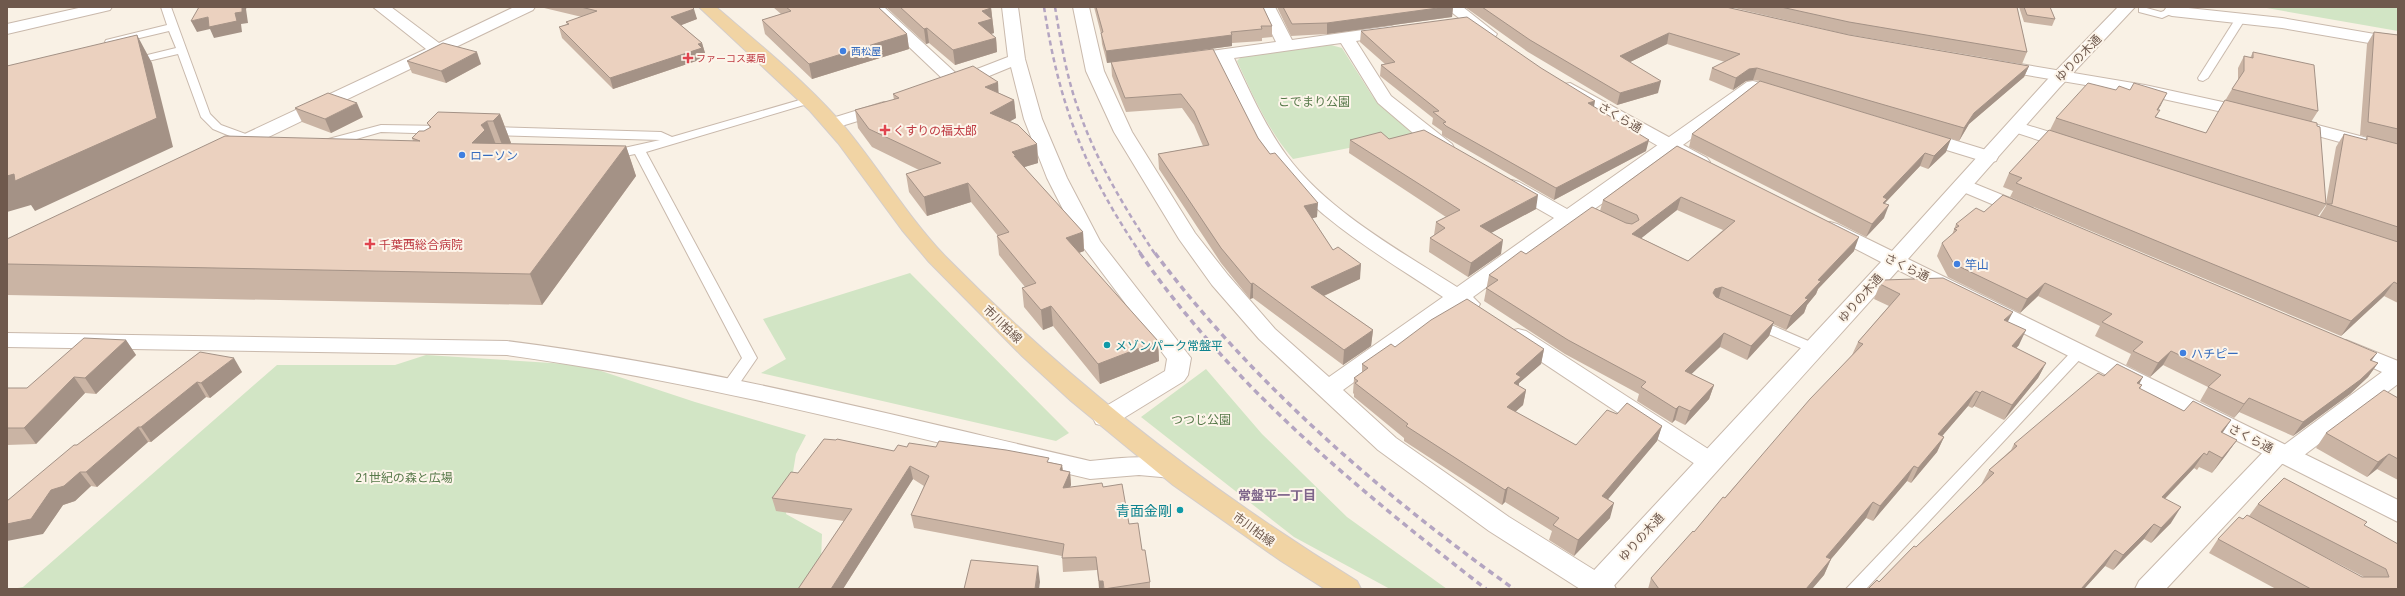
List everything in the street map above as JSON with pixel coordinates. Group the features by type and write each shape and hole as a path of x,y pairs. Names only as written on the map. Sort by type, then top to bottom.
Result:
{"main road":[{"name":"市川柏線","path":"706,7 810,100 832,124 934,256 998,320 1105,418 1281,549 1347,589"}],"street":[{"path":"7,29 104,7"},
{"path":"381,7 437,49"},
{"path":"212,157 527,7"},
{"path":"875,7 957,83"},
{"path":"1010,7 1017,59 1033,119 1057,178 1090,243 1179,358 1176,375 1105,418"},
{"path":"1081,7 1123,132 1186,235 1220,280 1267,334 1387,444 1499,524 1597,588"},
{"path":"1266,7 1286,45"},
{"path":"2222,7 2268,13 2398,35"},
{"name":"ゆりの木通","path":"1597,588 1814,349 1892,260 1964,185 2062,76 2135,8"},
{"path":"2172,11 2241,18 2350,33 2398,43"},
{"path":"1450,16 1470,21 1508,48"},
{"path":"1194,58 1408,29"},
{"path":"1346,38 1384,99 1434,141 1461,157"},
{"path":"1224,54 1264,137 1289,170 1323,203 1352,226 1484,314"},
{"path":"935,90 957,83 1017,59"},
{"path":"1984,63 2201,101 2268,117 2398,152"},
{"name":"さくら通","path":"1554,78 1669,146 1717,170"},
{"path":"1327,390 1458,297 1580,214 1669,146 1753,86 1798,100"},
{"path":"832,124 898,102"},
{"path":"2017,127 2088,150"},
{"path":"1904,131 1989,157"},
{"path":"1494,176 1580,214"},
{"path":"1964,185 2041,218"},
{"name":"さくら通","path":"1813,220 2398,512"},
{"path":"1504,327 1710,462"},
{"path":"2325,339 2398,371"},
{"path":"7,340 507,348 587,357 730,386 1090,470 1139,466 1172,469"},
{"path":"2149,589 2230,515 2282,454 2398,371"}],"lane":[{"path":"166,7 205,115 217,127 250,138 269,148"},
{"path":"2135,8 2162,15 2172,11"},
{"path":"2202,78 2241,18"},
{"path":"110,41 173,27"},
{"path":"120,65 181,50"},
{"path":"614,134 613,143 608,150 598,156 639,150 810,100"},
{"path":"346,138 337,154 317,150 346,138 381,128 459,130"},
{"path":"474,130 661,136 671,141"},
{"path":"639,150 750,358 730,386"},
{"path":"1745,319 1814,349"},
{"path":"1855,589 2079,352"}],"green space":[{"path":"2261,7 2398,7 2398,31"},
{"name":"こでまり公園","path":"1331,45 1342,48 1373,97 1415,135 1293,159 1276,136 1255,100 1237,61 1241,57"},
{"path":"910,273 1069,433 1056,441 761,373 786,359 763,319"},
{"name":"21世紀の森と広場","path":"426,355 583,365 695,402 806,435 796,454 786,514 822,534 820,589 12,589 23,587 277,365 395,365"},
{"name":"つつじ公園","path":"1206,369 1262,434 1347,517 1447,589 1390,589 1294,537 1141,417"}],"building":[{"path":"199,7 242,7 242,12 235,13 237,21 209,27 208,17 191,21"},
{"path":"581,7 692,7 694,9 671,17 702,43 698,44 702,48 610,78 559,27 569,24 566,22 597,11"},
{"path":"786,7 878,7 907,34 809,64 762,20 791,11"},
{"path":"900,7 991,7 982,11 992,19 978,23 996,38 953,50 927,28 924,29"},
{"path":"1096,7 1263,7 1272,26 1261,26 1262,29 1231,32 1232,35 1106,51 1101,33 1103,32"},
{"path":"1283,7 1445,7 1327,23 1292,24"},
{"path":"1482,7 1726,7 1849,35 2029,66 1974,113 1964,128 1757,68 1749,69 1736,78 1712,68 1740,54 1669,33 1620,56 1661,81 1620,93 1530,40"},
{"path":"1781,7 2017,7 2027,52 1849,22"},
{"path":"2024,7 2050,7 2055,19 2027,15"},
{"path":"1467,17 1541,68 1595,101 1588,103 1649,140 1556,188 1446,126 1443,123 1446,122 1433,112 1439,111 1381,65 1395,62 1361,31"},
{"path":"2374,32 2398,35 2398,129 2368,122"},
{"path":"137,35 157,118 15,181 14,174 7,176 7,66"},
{"path":"443,43 477,52 441,71 407,61"},
{"path":"1213,49 1258,138 1270,154 1275,153 1318,203 1304,206 1333,250 1338,247 1361,264 1311,287 1373,330 1344,350 1253,283 1251,284 1221,248 1158,154 1209,145 1194,111 1181,94 1125,98 1111,62"},
{"path":"2253,52 2314,65 2318,111 2232,89 2244,71 2244,56 2253,58"},
{"path":"973,66 998,82 985,87 1014,100 990,113 1018,125 1037,144 1012,152 1083,232 1066,238 1158,341 1098,364 1051,306 1041,310 1022,288 1036,283 997,236 1009,232 968,183 924,197 906,174 941,163 869,129 855,110 899,98 893,94"},
{"path":"1760,81 1951,139 1934,156 1925,153 1883,197 1887,199 1883,203 1889,205 1872,224 1692,134"},
{"path":"2088,83 2116,90 2119,86 2130,90 2134,83 2167,93 2157,110 2160,110 2155,117 2206,133 2225,100 2317,123 2317,126 2320,127 2326,204 2056,118"},
{"path":"328,93 357,103 325,119 295,108"},
{"path":"438,112 500,114 493,121 487,121 481,125 485,130 472,143 626,146 530,274 7,264 7,239 225,136 420,141 412,138 419,131 424,131 431,127 427,123"},
{"path":"1424,130 1538,195 1480,226 1503,240 1471,263 1430,238 1445,228 1436,222 1460,210 1350,140 1381,132 1389,139"},
{"path":"2049,130 2398,242 2398,284 2394,282 2351,321 2016,183 2022,178 2009,173"},
{"path":"2344,134 2367,140 2367,136 2398,144 2398,227 2327,204 2332,204"},
{"path":"1677,146 1859,237 1818,280 1821,281 1805,298 1808,299 1791,316 1722,287 1715,289 1713,293 1716,297 1774,322 1751,346 1724,333 1685,371 1714,385 1690,411 1679,406 1676,409 1641,387 1646,382 1568,340 1486,288 1498,280 1489,275 1521,251 1526,254 1592,207 1626,223 1632,224 1639,220 1637,215 1603,200","holes":["1681,197 1735,221 1688,261 1632,234"]},
{"path":"2003,195 2377,353 2370,360 2378,363 2360,380 2303,422 2249,398 2244,404 2208,387 2221,375 2171,351 2158,363 2133,351 2143,342 2102,322 2112,314 2045,283 2027,299 1954,264 1942,243 1957,230 1954,229 1959,226 1956,224 1976,208 1984,212"},
{"path":"1943,278 2013,312 2004,320 2026,330 2012,346 2046,363 2012,405 1982,391 1980,393 1976,391 1938,434 1944,437 1918,468 1914,466 1880,506 1873,502 1826,557 1831,559 1806,589 1659,589 1651,578 1693,531 1694,532 1723,497 1725,498 1810,399 1863,344 1858,342 1900,294 1880,284 1884,280"},
{"path":"1467,299 1544,349 1516,374 1521,377 1514,383 1526,390 1507,407 1576,445 1607,410 1617,414 1627,403 1662,426 1602,496 1614,503 1578,540 1553,525 1559,518 1508,487 1505,490 1406,426 1408,424 1355,383 1358,381 1354,378 1368,368 1362,364 1391,344 1395,347 1431,320"},
{"path":"84,338 126,340 85,378 74,377 24,428 7,428 7,388 27,388"},
{"path":"200,352 234,358 201,383 197,382 141,427 138,427 86,472 80,472 64,486 51,490 31,519 7,524 7,501 74,445 77,445"},
{"path":"2117,364 2143,377 2137,383 2142,385 2139,388 2184,411 2193,401 2231,420 2221,432 2237,440 2222,458 2209,451 2207,455 2204,453 2162,497 2181,507 2161,528 2154,524 2123,555 2115,550 2081,589 1868,589 1877,580 1879,582 1914,546 1916,547 1994,473 1989,470 2017,446 2014,444 2098,373 2104,376"},
{"path":"2384,390 2398,398 2398,459 2389,454 2378,462 2326,433"},
{"path":"824,439 837,439 894,451 898,445 907,447 909,443 936,447 939,441 1006,450 1049,458 1047,462 1062,465 1060,470 1070,472 1063,488 1102,483 1103,487 1122,484 1129,524 1138,523 1142,550 1145,550 1150,582 1104,589 1103,581 1099,581 1096,557 1062,558 1064,544 911,515 929,476 910,466 831,589 798,589 852,509 772,498 791,472 798,473"},
{"path":"2284,478 2367,522 2364,525 2398,544 2398,589 2311,589 2218,539 2239,517 2243,519 2247,515 2362,577 2389,577 2386,569 2258,504"},
{"path":"971,560 1038,566 1035,589 964,589"}],"railway":[{"path":"1044,7 1058,75 1077,136 1104,195 1141,254"},
{"path":"1055,7 1068,75 1075,101 1087,133 1113,186 1155,254"},
{"path":"1140,253 1176,302 1215,348 1256,392 1345,475 1391,514 1486,589"},
{"path":"1155,253 1193,301 1234,347 1277,392 1321,434 1416,515 1464,553 1514,589"}],"place":[{"name":"西松屋","path":"843,51"},
{"name":"ファーコス薬局","path":"688,58"},
{"name":"くすりの福太郎","path":"885,130"},
{"name":"ローソン","path":"462,155"},
{"name":"千葉西総合病院","path":"370,244"},
{"name":"竿山","path":"1957,264"},
{"name":"メゾンパーク常盤平","path":"1107,345"},
{"name":"ハチピー","path":"2183,353"},
{"name":"青面金剛","path":"1180,510"}],"district":[{"name":"常盤平一丁目","path":"1277,495"}]}
